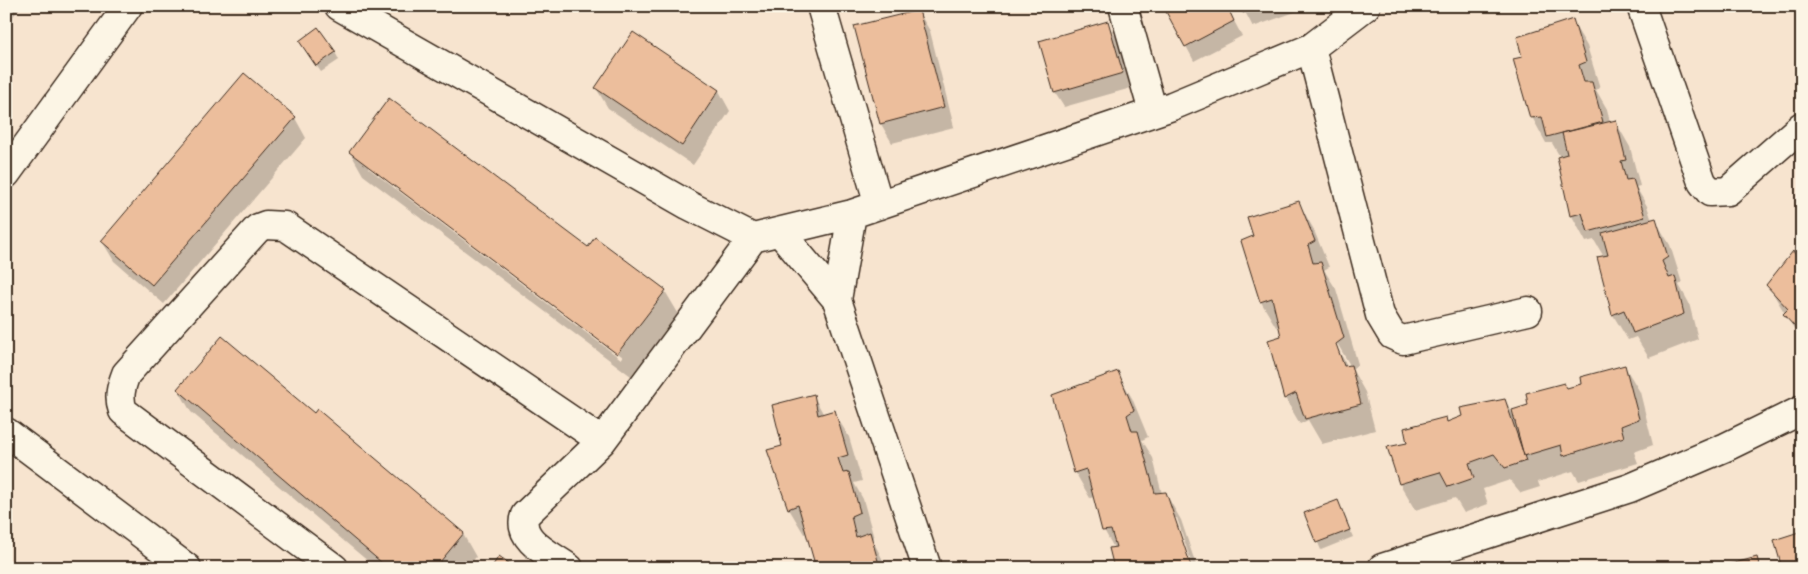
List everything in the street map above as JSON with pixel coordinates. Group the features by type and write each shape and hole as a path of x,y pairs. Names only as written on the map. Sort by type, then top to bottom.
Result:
{"street":[{"path":"6,174 128,6"},
{"path":"339,6 688,205 753,238 852,214 1153,112 1312,48 1366,6"},
{"path":"821,6 878,205"},
{"path":"1123,6 1153,112"},
{"path":"1641,6 1702,182 1710,192 1728,191 1802,126"},
{"path":"1312,48 1380,315 1392,335 1403,340 1528,311"},
{"path":"837,300 852,214"},
{"path":"334,568 123,411 120,403 120,387 126,374 258,228 266,225 285,226 602,441"},
{"path":"780,232 837,300 928,568"},
{"path":"568,568 530,540 523,529 522,522 531,506 602,441 753,238"},
{"path":"1382,568 1630,488 1726,447 1802,410"},
{"path":"6,432 187,568"}],"building":[{"path":"1163,6 1227,6 1234,21 1185,47"},
{"path":"1241,6 1263,6 1243,13"},
{"path":"919,10 944,107 880,124 854,26"},
{"path":"1573,19 1586,62 1579,65 1584,82 1592,82 1603,122 1547,137 1542,117 1530,118 1513,59 1522,57 1517,37"},
{"path":"1108,21 1123,73 1054,93 1039,41"},
{"path":"318,27 336,52 316,66 299,41"},
{"path":"633,32 719,90 682,146 595,88"},
{"path":"244,73 296,117 152,285 101,241"},
{"path":"389,98 588,247 595,237 666,290 617,354 349,152"},
{"path":"1616,120 1626,160 1621,161 1626,180 1633,179 1645,217 1588,232 1582,213 1570,216 1557,157 1567,154 1562,133"},
{"path":"1299,201 1315,241 1308,245 1313,263 1321,262 1344,338 1336,344 1344,366 1351,365 1361,404 1305,419 1296,393 1284,399 1268,340 1281,336 1272,298 1260,302 1241,241 1253,236 1247,217"},
{"path":"1656,218 1668,257 1662,261 1669,278 1675,276 1684,314 1633,333 1624,310 1612,315 1597,257 1608,255 1602,233"},
{"path":"1793,251 1802,263 1802,325 1795,327 1783,314 1788,309 1766,285"},
{"path":"222,336 314,413 317,409 464,533 435,568 388,568 177,389"},
{"path":"1625,365 1639,419 1621,426 1624,437 1563,456 1561,445 1524,456 1512,410 1528,405 1526,393 1564,383 1567,388 1581,384 1580,377"},
{"path":"1118,371 1134,410 1127,415 1132,431 1138,431 1155,493 1166,492 1191,566 1114,568 1109,548 1116,547 1111,530 1102,531 1086,469 1074,473 1052,395"},
{"path":"814,394 818,415 835,410 848,455 838,458 843,473 849,472 860,512 851,516 856,537 870,532 880,568 816,568 798,505 788,509 767,450 782,446 772,405"},
{"path":"1505,399 1526,461 1505,468 1494,454 1469,463 1474,478 1448,487 1440,472 1399,484 1387,447 1407,443 1404,428 1446,417 1447,422 1462,416 1460,408"},
{"path":"1338,500 1350,530 1316,543 1304,513"},
{"path":"1802,531 1802,568 1782,568 1774,540"},
{"path":"499,556 516,568 491,568"},
{"path":"1757,557 1760,568 1716,568"}]}
